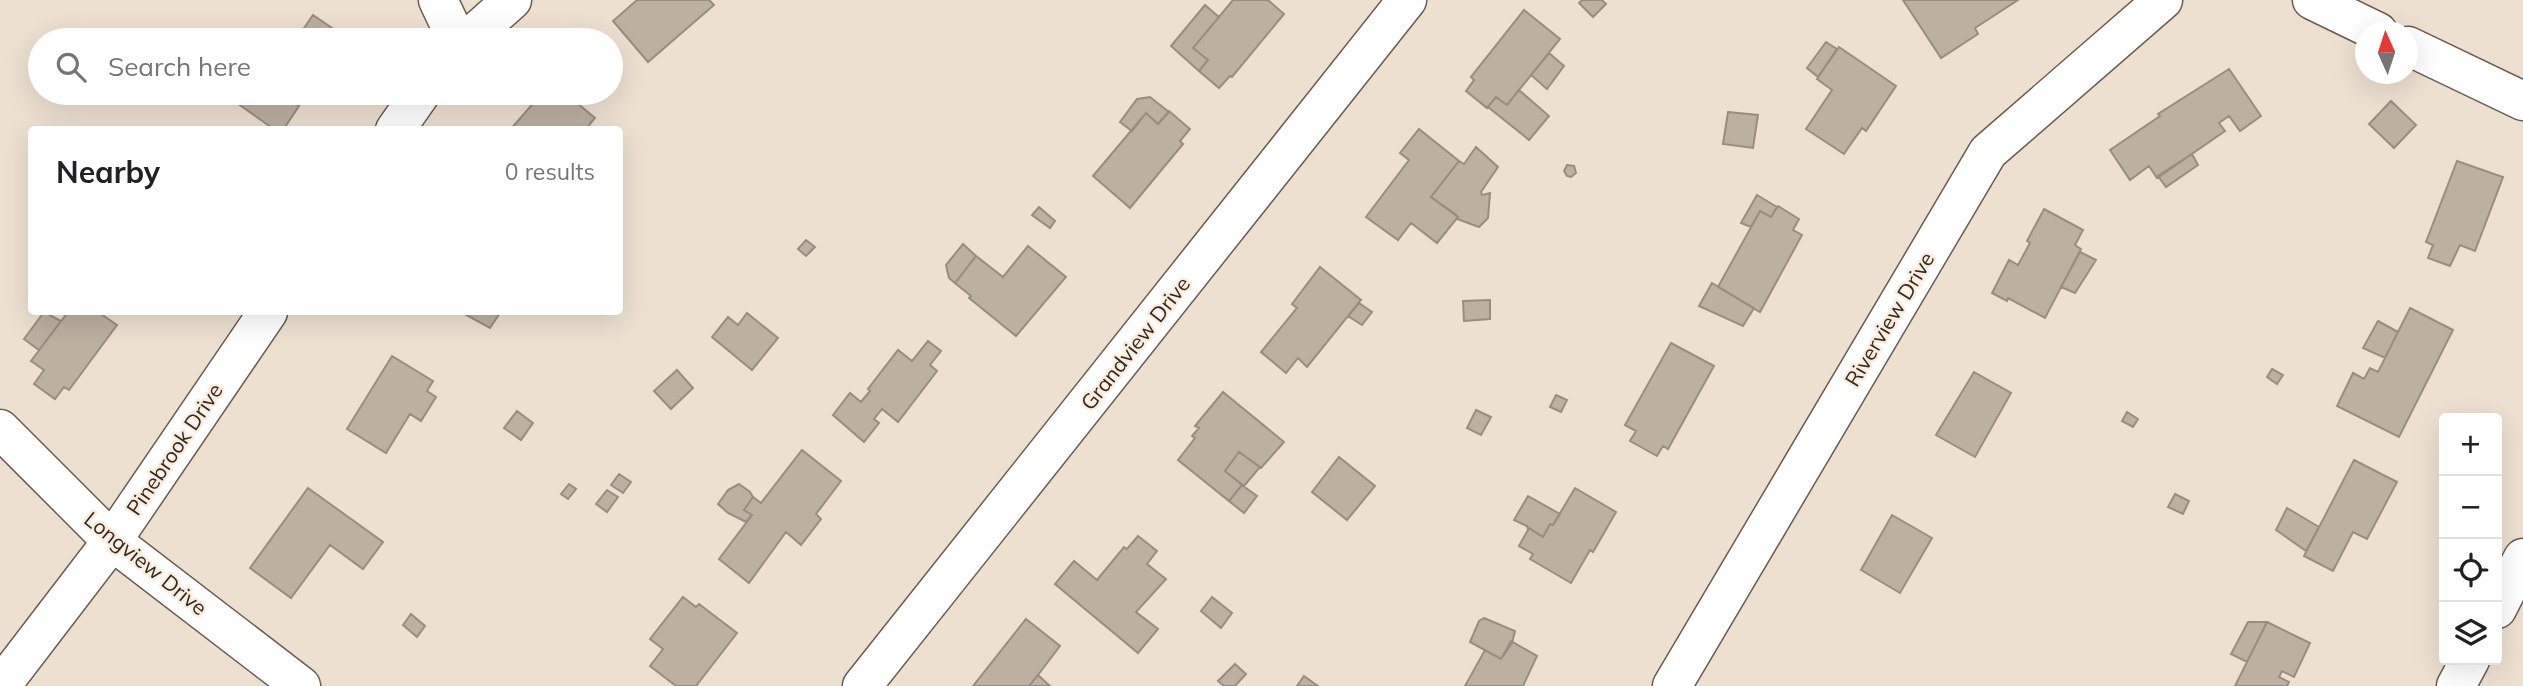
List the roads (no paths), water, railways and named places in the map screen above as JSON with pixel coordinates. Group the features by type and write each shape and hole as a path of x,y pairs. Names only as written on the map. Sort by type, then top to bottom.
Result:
{"street":[{"path":"438,0 451,28"},
{"path":"480,28 512,0"},
{"name":"Grandview Drive","path":"862,686 1407,0"},
{"name":"Riverview Drive","path":"1672,686 1988,152 2163,0"},
{"path":"2312,0 2355,21"},
{"path":"2418,51 2523,101"},
{"path":"398,126 413,105"},
{"name":"Pinebrook Drive","path":"1,686 112,541 266,315"},
{"name":"Longview Drive","path":"0,429 112,541 301,686"},
{"path":"2501,602 2523,558"},
{"path":"2456,686 2467,665"}]}
